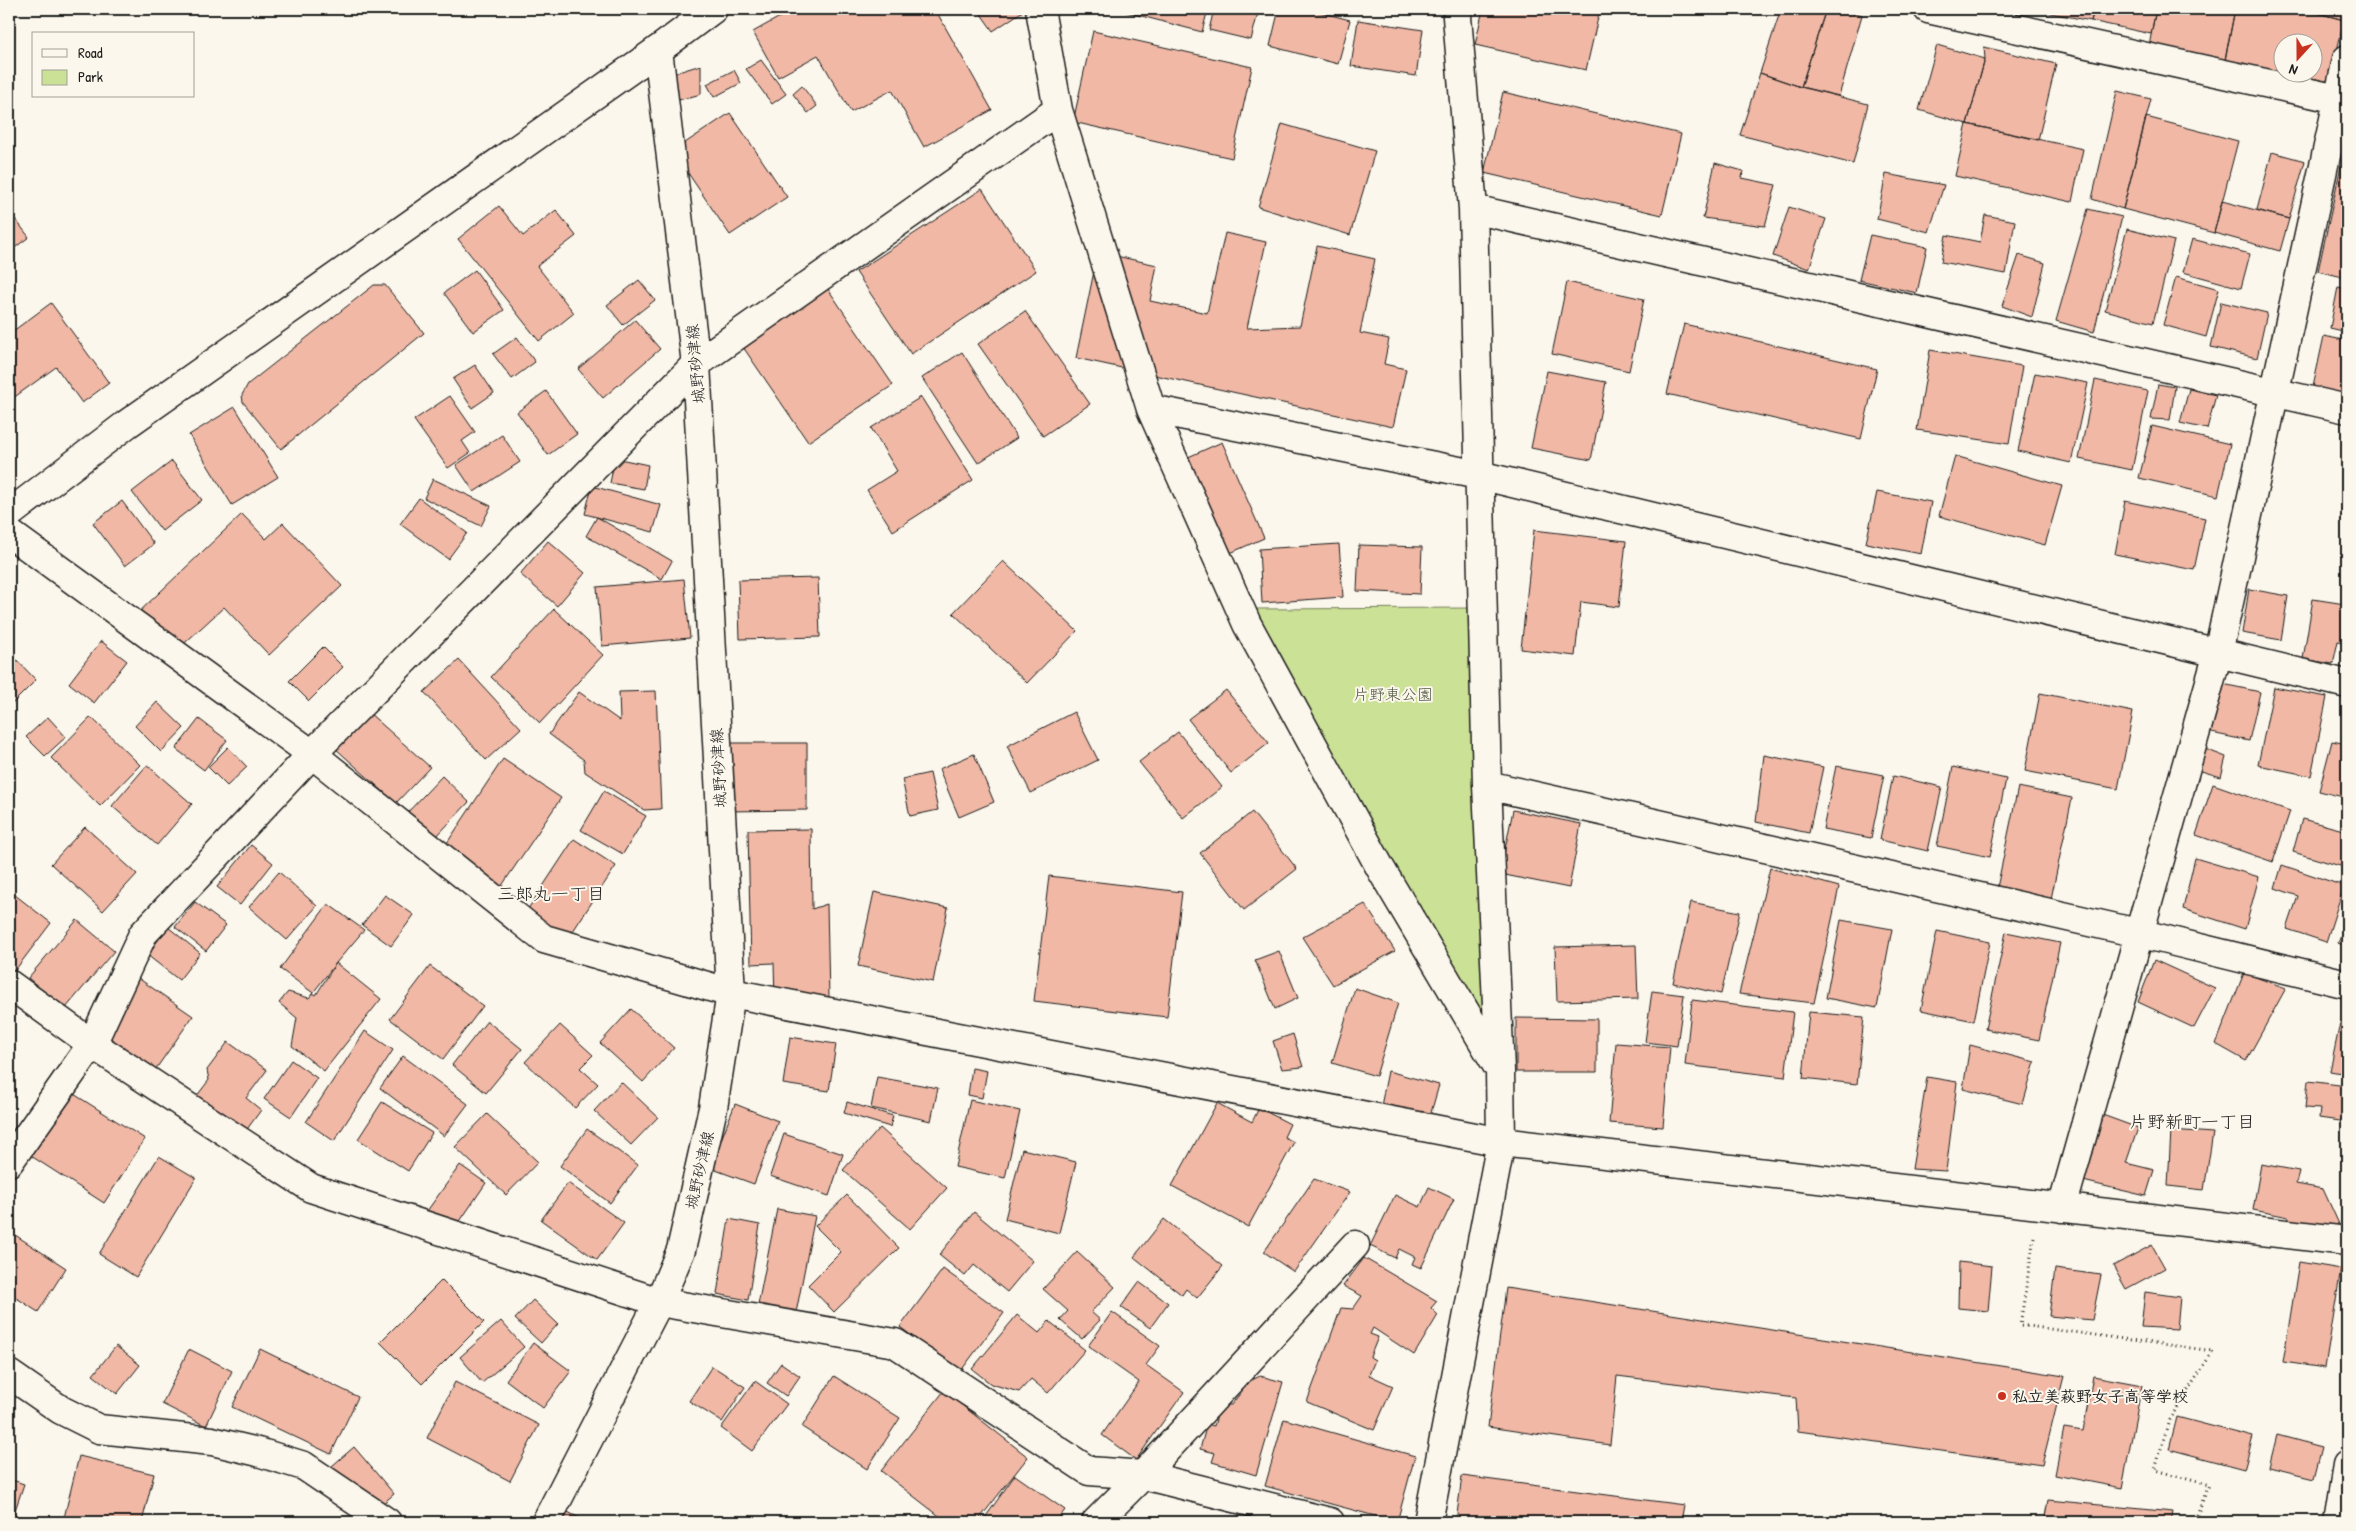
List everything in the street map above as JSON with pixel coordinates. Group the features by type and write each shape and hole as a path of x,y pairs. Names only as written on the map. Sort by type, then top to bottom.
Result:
{"street":[{"path":"9,514 143,413 714,9"},
{"path":"1040,9 1058,110 1151,410 1247,624 1382,871 1500,1070"},
{"path":"1428,1522 1501,1142 1500,1070 1487,785 1473,209 1457,17 1458,9"},
{"path":"1928,9 2343,100"},
{"name":"城野砂津線","path":"546,1522 659,1302 681,1250 713,1108 731,993 696,364 658,50"},
{"path":"2051,1207 2138,933 2218,653 2274,391 2343,100 2347,59"},
{"path":"9,1162 92,1044 143,934 312,754 696,364 1058,110"},
{"path":"1473,209 2347,409"},
{"path":"1151,410 1479,475 2347,684"},
{"path":"9,532 312,754 544,939 731,993 1501,1142 2347,1241"},
{"path":"1487,785 2138,933 2347,984"},
{"path":"9,984 92,1044 311,1188 659,1302 894,1343 1089,1471 1144,1475 1330,1522"},
{"path":"1096,1522 1144,1475 1355,1245"},
{"path":"9,1374 61,1410 99,1429 212,1441 304,1466 387,1522"},
{"path":"2338,1522 2347,1466"}],"path":[{"path":"2051,1207 2020,1325 2213,1350 2170,1420 2155,1470 2209,1485 2194,1522"}],"green space":[{"name":"片野東公園","path":"1476,608 1494,1051 1250,609"}],"building":[{"path":"794,9 935,9 992,110 924,147 892,90 851,112 818,55 778,77 753,32"},
{"path":"990,9 1026,9 993,31 981,14"},
{"path":"1115,9 1208,9 1202,32"},
{"path":"1214,9 1259,9 1251,40 1209,30"},
{"path":"1279,9 1308,9 1350,20 1338,64 1270,46"},
{"path":"1483,9 1600,9 1586,70 1475,45"},
{"path":"1781,9 1826,9 1801,87 1760,73"},
{"path":"1826,9 1842,9 1862,15 1839,96 1801,87"},
{"path":"2030,9 2094,9 2091,21"},
{"path":"2094,9 2156,9 2151,34 2091,21"},
{"path":"2156,9 2235,9 2225,60 2149,46"},
{"path":"2235,9 2302,9 2344,20 2330,82 2324,81 2324,32 2274,32 2274,70 2225,60"},
{"path":"2304,9 2347,9 2344,20"},
{"path":"1358,20 1423,30 1416,76 1351,66"},
{"path":"1093,31 1252,67 1232,158 1073,122"},
{"path":"1937,45 1985,59 1967,124 1919,110"},
{"path":"1984,47 2056,64 2038,140 1967,124 1985,59"},
{"path":"761,60 786,94 772,104 746,69"},
{"path":"701,65 701,94 675,101 668,75"},
{"path":"734,70 741,83 714,97 707,84"},
{"path":"1760,73 1801,87 1868,104 1853,164 1740,135"},
{"path":"802,86 817,106 808,113 793,94"},
{"path":"2117,91 2151,99 2123,209 2092,199"},
{"path":"1503,92 1681,134 1662,215 1484,173"},
{"path":"730,113 787,197 730,235 673,151"},
{"path":"2146,117 2238,141 2214,233 2123,209"},
{"path":"1282,124 1375,151 1350,235 1258,207"},
{"path":"1967,124 2083,149 2072,202 1955,176"},
{"path":"2272,152 2305,161 2289,219 2257,210"},
{"path":"1715,163 1743,171 1742,178 1776,185 1765,226 1703,218"},
{"path":"2341,166 2347,168 2347,278 2318,271"},
{"path":"1886,174 1944,185 1929,232 1877,219"},
{"path":"982,189 1036,271 911,354 856,272"},
{"path":"2222,201 2289,219 2280,251 2214,233"},
{"path":"499,206 523,236 556,210 576,236 537,266 574,313 539,341 458,239"},
{"path":"1789,207 1826,219 1809,269 1773,256"},
{"path":"2088,209 2122,217 2094,332 2056,321"},
{"path":"9,211 29,237 9,252"},
{"path":"1985,215 2015,221 2006,274 1941,262 1946,235 1980,242"},
{"path":"2127,229 2174,241 2153,323 2105,310"},
{"path":"1225,233 1266,242 1247,328 1300,326 1317,246 1375,259 1360,333 1389,339 1384,364 1406,369 1393,427 1076,358 1098,252 1157,265 1150,301 1207,313"},
{"path":"1870,235 1927,247 1917,293 1859,280"},
{"path":"2192,239 2250,254 2241,288 2183,272"},
{"path":"2019,255 2045,263 2032,317 2002,306"},
{"path":"475,270 504,310 473,332 444,293"},
{"path":"2176,277 2219,289 2206,337 2163,325"},
{"path":"639,280 655,300 623,325 607,305"},
{"path":"1567,282 1644,299 1629,371 1552,354"},
{"path":"374,285 385,285 424,333 281,449 243,402 242,395 248,384"},
{"path":"2338,287 2347,289 2347,332 2330,328"},
{"path":"828,289 893,385 808,442 743,347"},
{"path":"2221,302 2267,313 2257,358 2211,347"},
{"path":"51,303 109,383 82,403 56,367 9,401 9,334"},
{"path":"1025,311 1090,404 1043,436 978,344"},
{"path":"635,320 660,349 603,398 578,369"},
{"path":"1684,324 1877,369 1861,439 1667,394"},
{"path":"2324,336 2347,341 2347,394 2313,387"},
{"path":"517,337 535,362 512,379 493,354"},
{"path":"1930,350 2022,366 2009,444 1917,430"},
{"path":"962,352 1017,438 978,463 922,378"},
{"path":"475,365 494,393 472,408 453,379"},
{"path":"1547,371 1606,382 1591,460 1531,448"},
{"path":"2035,373 2088,383 2071,463 2018,451"},
{"path":"2095,380 2148,391 2132,470 2079,459"},
{"path":"2158,384 2175,387 2170,420 2151,419"},
{"path":"2189,389 2216,395 2207,429 2180,423"},
{"path":"546,391 577,434 548,455 517,412"},
{"path":"450,396 475,432 462,441 470,453 448,468 414,420"},
{"path":"921,397 973,480 893,531 867,490 897,471 871,428"},
{"path":"235,407 278,477 232,505 189,435"},
{"path":"2152,426 2230,444 2218,496 2139,478"},
{"path":"502,435 520,462 474,492 456,465"},
{"path":"1222,442 1264,538 1228,554 1186,458"},
{"path":"1955,456 2062,486 2045,545 1939,516"},
{"path":"615,458 648,465 644,489 610,483"},
{"path":"172,461 202,500 162,531 132,492"},
{"path":"433,479 491,506 481,526 424,498"},
{"path":"592,486 661,505 653,532 585,514"},
{"path":"1877,492 1931,502 1921,554 1866,543"},
{"path":"419,498 467,533 448,559 400,524"},
{"path":"122,501 154,544 125,566 93,523"},
{"path":"2125,501 2205,518 2194,570 2115,554"},
{"path":"242,514 266,539 283,523 342,586 269,655 224,607 176,651 139,612"},
{"path":"597,517 672,561 662,579 586,536"},
{"path":"1534,530 1626,541 1619,607 1581,602 1575,656 1521,649"},
{"path":"548,541 585,573 557,606 520,574"},
{"path":"1339,544 1343,597 1262,603 1259,549"},
{"path":"1359,545 1422,547 1420,594 1357,591"},
{"path":"1003,561 1077,631 1027,683 953,613"},
{"path":"818,578 820,637 740,639 738,580"},
{"path":"684,579 690,638 602,646 597,587"},
{"path":"2249,589 2288,596 2281,640 2242,633"},
{"path":"2313,599 2345,604 2343,617 2347,618 2347,643 2338,641 2333,664 2303,659"},
{"path":"554,609 603,655 540,723 491,677"},
{"path":"101,641 127,661 94,703 69,683"},
{"path":"323,647 343,667 309,701 289,681"},
{"path":"9,652 36,680 9,707"},
{"path":"459,660 521,728 486,760 424,692"},
{"path":"2218,683 2260,692 2249,741 2207,732"},
{"path":"2274,687 2327,697 2311,776 2258,765"},
{"path":"1226,690 1269,743 1231,773 1188,719"},
{"path":"656,691 661,809 644,810 585,772 584,760 549,734 579,692 620,721 619,692"},
{"path":"2040,693 2133,712 2118,789 2025,771"},
{"path":"157,702 184,728 161,752 135,726"},
{"path":"368,712 430,767 396,803 335,748"},
{"path":"1074,712 1098,760 1031,793 1007,746"},
{"path":"48,717 66,737 45,756 26,737"},
{"path":"91,717 140,765 100,806 51,758"},
{"path":"199,719 227,740 204,770 176,749"},
{"path":"1178,732 1222,787 1183,818 1139,762"},
{"path":"2332,741 2347,744 2347,798 2319,791"},
{"path":"726,743 807,743 807,810 727,811"},
{"path":"228,747 247,767 227,786 208,767"},
{"path":"2200,747 2226,757 2221,777 2198,770"},
{"path":"974,754 994,802 959,817 939,769"},
{"path":"1764,755 1823,767 1809,833 1756,822"},
{"path":"503,759 561,798 501,887 443,849"},
{"path":"147,765 192,804 157,845 112,806"},
{"path":"1836,766 1884,775 1871,838 1823,829"},
{"path":"1953,767 2006,779 1990,857 1937,846"},
{"path":"930,773 938,810 910,816 902,779"},
{"path":"442,776 469,802 434,839 407,813"},
{"path":"1893,776 1942,787 1928,851 1880,840"},
{"path":"2213,784 2290,811 2273,862 2196,835"},
{"path":"2018,787 2072,798 2051,899 1997,888"},
{"path":"604,791 646,816 623,854 581,830"},
{"path":"1513,810 1581,824 1569,888 1500,874"},
{"path":"1252,812 1297,869 1244,910 1200,853"},
{"path":"2302,819 2347,831 2347,868 2293,852"},
{"path":"85,827 137,874 103,911 51,864"},
{"path":"811,829 812,909 827,904 829,998 775,999 774,963 751,964 748,830"},
{"path":"574,839 616,866 567,940 526,912"},
{"path":"251,845 273,863 240,905 217,887"},
{"path":"2195,858 2259,877 2245,929 2183,909"},
{"path":"2282,865 2344,886 2326,942 2287,929 2298,896 2275,888"},
{"path":"1770,868 1839,887 1814,1003 1739,994"},
{"path":"279,872 317,906 287,940 249,907"},
{"path":"1049,876 1182,892 1167,1017 1034,1001"},
{"path":"10,891 51,923 13,973 9,970"},
{"path":"874,892 948,908 933,982 858,966"},
{"path":"385,895 414,915 391,946 362,925"},
{"path":"195,902 226,925 206,951 175,927"},
{"path":"1691,902 1740,912 1721,994 1673,983"},
{"path":"328,904 364,930 336,963 316,995 280,969"},
{"path":"1365,904 1395,951 1333,985 1302,937"},
{"path":"77,920 114,951 65,1009 28,978"},
{"path":"1841,920 1892,929 1877,1008 1826,998"},
{"path":"2347,922 2347,947 2338,943"},
{"path":"168,927 200,953 179,980 147,955"},
{"path":"1937,931 1990,942 1974,1021 1921,1010"},
{"path":"2006,932 2060,943 2039,1040 1985,1029"},
{"path":"1636,945 1638,999 1557,1001 1555,947"},
{"path":"1279,951 1298,998 1275,1009 1255,960"},
{"path":"2154,960 2215,988 2194,1028 2138,1002"},
{"path":"336,963 381,999 324,1071 292,1046 297,1018 279,1003 288,992 309,998"},
{"path":"430,966 483,1006 443,1059 390,1019"},
{"path":"2244,973 2286,988 2246,1061 2216,1044"},
{"path":"135,976 193,1016 153,1073 96,1033"},
{"path":"1355,988 1398,1003 1376,1076 1332,1063"},
{"path":"1652,991 1684,995 1677,1046 1645,1042"},
{"path":"1692,1000 1793,1012 1785,1077 1685,1065"},
{"path":"631,1009 674,1048 643,1082 600,1043"},
{"path":"1809,1012 1864,1017 1857,1084 1803,1078"},
{"path":"1516,1018 1597,1019 1597,1072 1516,1072"},
{"path":"487,1021 522,1049 486,1093 452,1065"},
{"path":"2340,1023 2347,1024 2347,1074 2330,1071"},
{"path":"560,1025 593,1055 580,1068 598,1084 575,1108 525,1062"},
{"path":"365,1031 393,1050 334,1141 306,1122"},
{"path":"1293,1034 1303,1067 1282,1069 1273,1041"},
{"path":"790,1037 836,1044 829,1091 783,1084"},
{"path":"228,1042 267,1070 246,1098 261,1110 234,1147 193,1101 209,1080 207,1070"},
{"path":"1616,1043 1670,1047 1663,1127 1609,1123"},
{"path":"1970,1045 2035,1062 2023,1104 1963,1089"},
{"path":"403,1056 468,1104 444,1136 380,1088"},
{"path":"291,1060 317,1078 291,1117 264,1099"},
{"path":"972,1068 987,1071 982,1098 968,1095"},
{"path":"1388,1071 1439,1085 1428,1123 1380,1111"},
{"path":"877,1077 938,1088 931,1121 871,1108"},
{"path":"1927,1077 1957,1082 1946,1171 1912,1169"},
{"path":"2308,1081 2347,1086 2347,1122 2319,1118 2320,1109 2305,1108"},
{"path":"621,1082 658,1117 631,1145 594,1111"},
{"path":"69,1091 145,1139 104,1203 28,1154"},
{"path":"970,1100 1020,1111 1005,1178 955,1167"},
{"path":"382,1102 432,1133 408,1171 358,1139"},
{"path":"847,1102 893,1116 890,1127 844,1113"},
{"path":"1217,1103 1252,1122 1259,1108 1290,1124 1284,1137 1294,1142 1248,1227 1172,1186"},
{"path":"735,1104 778,1121 754,1184 710,1168"},
{"path":"2097,1113 2138,1128 2126,1163 2154,1170 2146,1196 2083,1181"},
{"path":"487,1114 538,1162 506,1195 455,1147"},
{"path":"880,1128 947,1188 910,1229 843,1170"},
{"path":"587,1129 638,1165 610,1203 560,1166"},
{"path":"2171,1130 2213,1133 2204,1190 2168,1186"},
{"path":"784,1134 843,1154 829,1196 770,1176"},
{"path":"1022,1149 1076,1162 1059,1233 1005,1219"},
{"path":"159,1156 196,1178 136,1277 99,1254"},
{"path":"2261,1164 2299,1171 2296,1184 2323,1189 2344,1235 2288,1225 2289,1217 2253,1210"},
{"path":"460,1165 486,1183 454,1230 427,1211"},
{"path":"1314,1179 1350,1192 1294,1272 1264,1252"},
{"path":"568,1183 624,1223 597,1260 541,1220"},
{"path":"1429,1187 1454,1199 1421,1268 1412,1264 1415,1257 1399,1249 1395,1258 1370,1246 1395,1195 1420,1207"},
{"path":"847,1195 899,1248 834,1312 808,1285 841,1252 815,1226"},
{"path":"777,1209 815,1216 796,1313 758,1305"},
{"path":"974,1212 1033,1261 1007,1292 974,1265 965,1276 939,1255"},
{"path":"729,1219 760,1225 748,1300 717,1294"},
{"path":"1164,1219 1223,1266 1197,1298 1186,1289 1182,1295 1134,1257"},
{"path":"9,1231 66,1268 38,1312 9,1293"},
{"path":"2152,1245 2165,1268 2126,1289 2113,1266"},
{"path":"1077,1252 1115,1287 1091,1312 1100,1320 1082,1339 1060,1320 1068,1311 1043,1289"},
{"path":"1364,1258 1437,1301 1431,1308 1438,1315 1414,1355 1373,1328 1370,1334 1378,1337 1370,1357 1375,1360 1369,1375 1393,1386 1374,1430 1307,1402 1341,1308 1353,1309 1362,1296 1343,1286"},
{"path":"1959,1262 1992,1266 1988,1311 1958,1308"},
{"path":"2299,1262 2341,1269 2325,1368 2283,1362"},
{"path":"943,1269 1004,1313 960,1372 900,1327"},
{"path":"2055,1269 2101,1275 2092,1320 2049,1316"},
{"path":"442,1280 484,1322 422,1384 380,1342"},
{"path":"1139,1282 1168,1303 1150,1328 1121,1307"},
{"path":"1506,1288 2064,1376 2042,1465 1798,1431 1796,1398 1617,1376 1610,1445 1488,1427"},
{"path":"2145,1292 2180,1297 2177,1329 2141,1327"},
{"path":"533,1300 558,1324 541,1343 515,1319"},
{"path":"1112,1312 1160,1346 1146,1365 1184,1392 1136,1460 1102,1435 1139,1382 1088,1346"},
{"path":"1017,1315 1039,1333 1049,1321 1085,1350 1048,1393 1031,1379 1019,1392 991,1384 972,1369"},
{"path":"501,1321 524,1347 482,1383 460,1357"},
{"path":"533,1343 571,1371 543,1408 506,1380"},
{"path":"116,1346 140,1365 117,1394 93,1375"},
{"path":"189,1349 232,1371 206,1426 162,1404"},
{"path":"260,1349 358,1397 331,1454 232,1407"},
{"path":"781,1363 800,1376 786,1396 767,1383"},
{"path":"712,1366 745,1387 722,1422 689,1401"},
{"path":"834,1376 900,1418 867,1469 802,1427"},
{"path":"1260,1376 1283,1382 1256,1475 1212,1462 1215,1453 1200,1449 1207,1424 1214,1426 1220,1405 1231,1405 1250,1381"},
{"path":"2093,1376 2142,1385 2122,1488 2055,1475 2064,1428 2083,1431"},
{"path":"755,1381 787,1404 752,1451 721,1428"},
{"path":"455,1382 539,1425 510,1481 427,1438"},
{"path":"944,1391 1028,1457 977,1522 947,1522 881,1471"},
{"path":"2177,1417 2253,1437 2244,1469 2169,1449"},
{"path":"1284,1419 1415,1456 1397,1522 1265,1486"},
{"path":"2277,1435 2322,1447 2314,1478 2269,1467"},
{"path":"354,1447 394,1494 366,1518 325,1472"},
{"path":"79,1456 154,1474 142,1522 63,1522"},
{"path":"1015,1475 1065,1510 1056,1522 982,1522"},
{"path":"1462,1476 1684,1505 1681,1522 1456,1522"},
{"path":"9,1479 24,1484 11,1522 9,1522"},
{"path":"2048,1500 2173,1512 2171,1522 2044,1522"},
{"path":"560,1508 587,1522 552,1522"}],"place":[{"name":"私立美萩野女子高等学校","path":"2002,1396"}],"district":[{"name":"三郎丸一丁目","path":"551,894"},
{"name":"片野新町一丁目","path":"2192,1122"}]}
